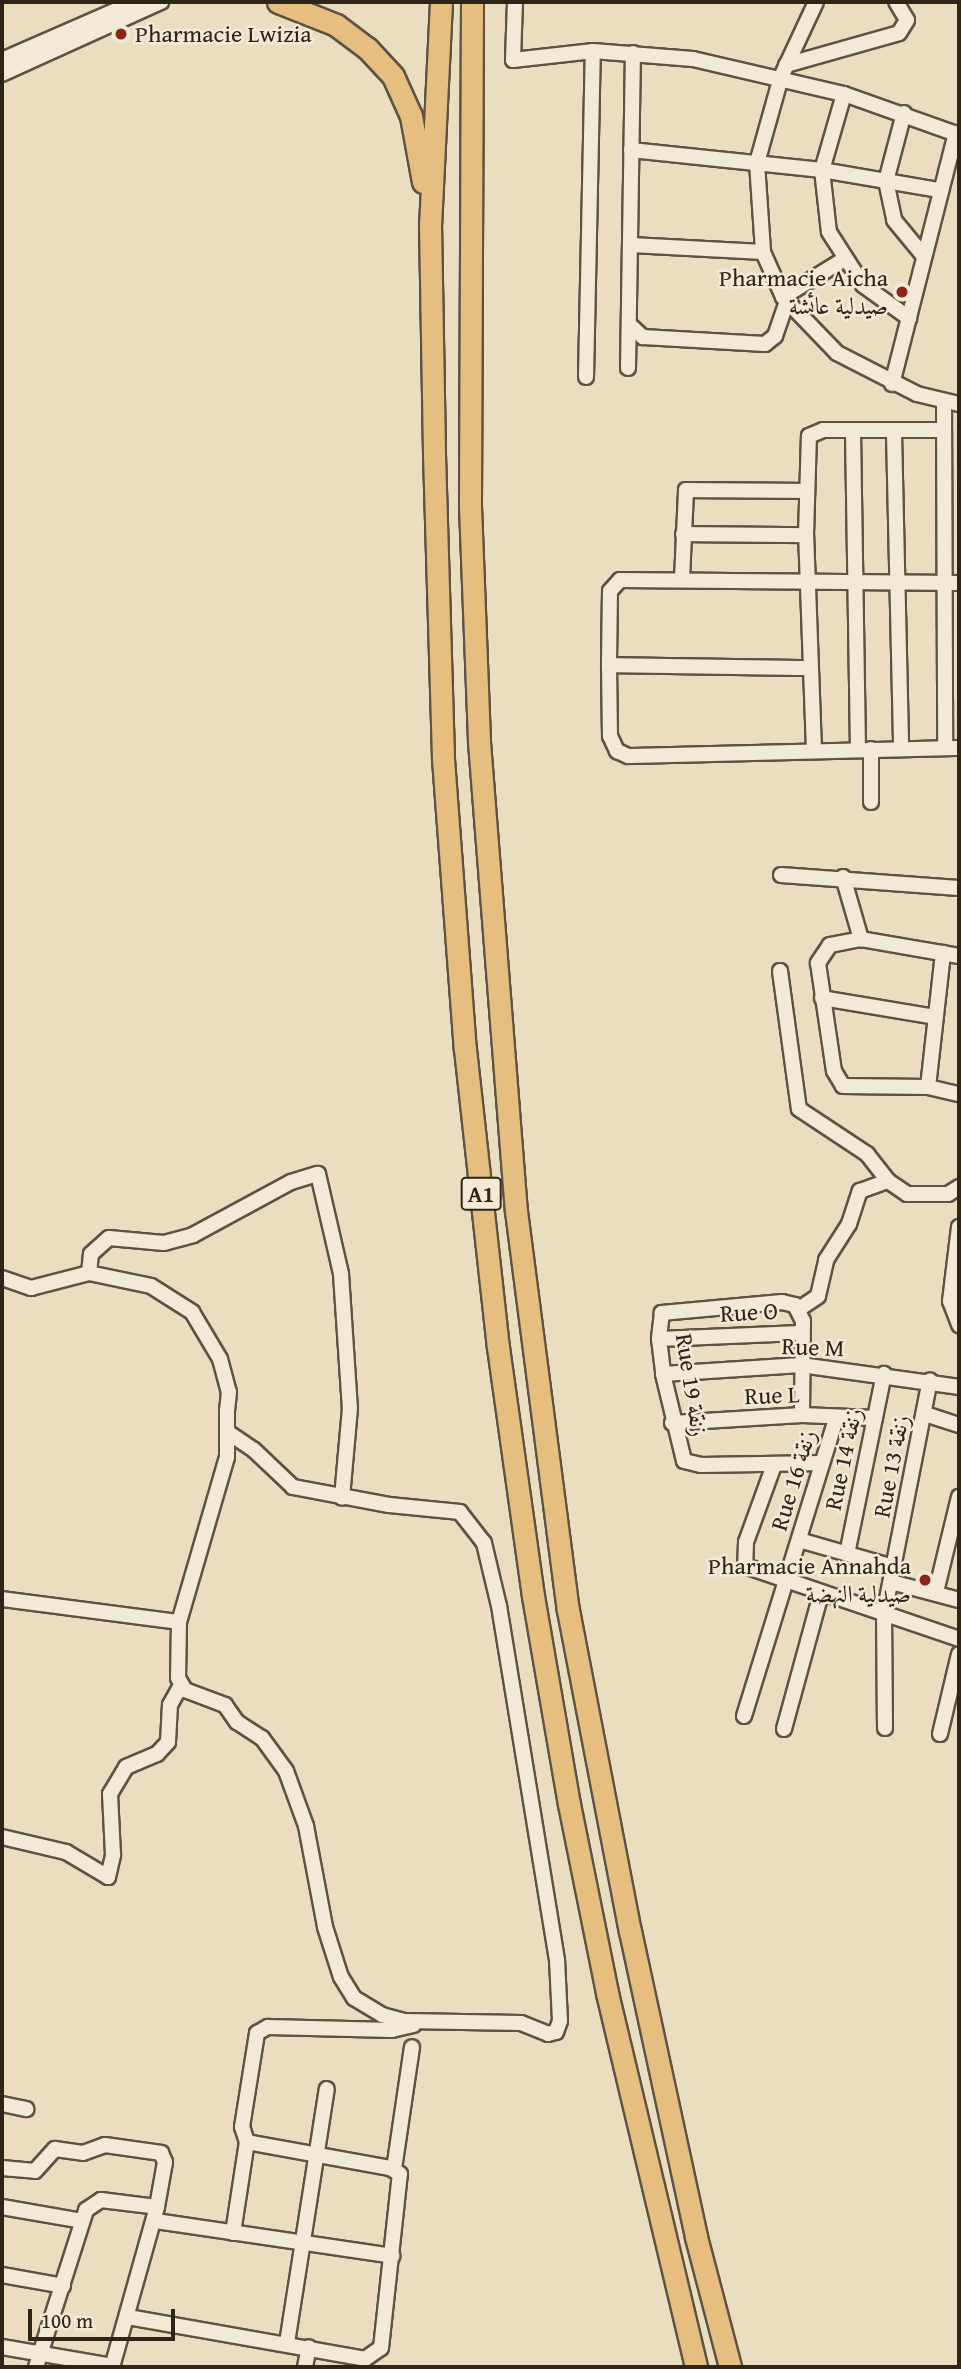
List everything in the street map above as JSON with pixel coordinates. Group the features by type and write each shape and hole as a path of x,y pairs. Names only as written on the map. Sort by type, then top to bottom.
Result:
{"highway":[{"path":"278,2 352,36 400,87 411,116 430,223"},
{"name":"A1","path":"441,2 430,223 443,759 465,1049 498,1347 533,1596 569,1804 607,1993 696,2367"},
{"name":"A1","path":"472,2 468,251 472,561 495,985 516,1211 568,1610 630,1931 696,2237 730,2367"},
{"path":"472,61 486,2"}],"street":[{"path":"2,60 135,2"},
{"path":"2,74 161,2"},
{"path":"515,2 513,60 593,51 633,53 784,71 957,134 939,190 892,384"},
{"path":"816,2 784,71 757,163 764,252 785,299 837,353 892,384 944,403 959,404"},
{"path":"784,71 884,38 898,5"},
{"path":"586,377 593,51"},
{"path":"628,369 633,53"},
{"path":"844,94 822,170 829,232 844,260 863,285 909,318"},
{"path":"904,113 886,181 894,220 923,255"},
{"path":"632,150 822,170 939,190"},
{"path":"631,244 764,252"},
{"path":"629,325 643,337 765,344 775,336 785,299 844,260"},
{"path":"944,403 942,583 952,748 620,754 610,736 609,666 613,585 620,580 682,579 808,584 854,582 896,583 942,583 959,583"},
{"path":"814,750 806,534 811,433 942,430"},
{"path":"853,431 854,582 871,802"},
{"path":"894,433 901,748"},
{"path":"682,579 682,499 688,489 807,491"},
{"path":"683,534 806,534"},
{"path":"609,666 809,668"},
{"path":"781,875 842,877 959,888"},
{"path":"842,877 861,939"},
{"path":"959,956 861,939 835,942 820,954 822,998 834,1071 843,1086 928,1087 959,1094"},
{"path":"928,1087 943,953"},
{"path":"780,971 799,1109 867,1154 888,1181 906,1194 948,1194 959,1187"},
{"path":"822,998 935,1017"},
{"path":"89,1273 91,1254 109,1238 164,1243 193,1235 291,1182 318,1174 341,1283 350,1408 342,1498"},
{"path":"802,1415 799,1309 818,1296 826,1260 849,1224 860,1191 888,1181"},
{"path":"959,1227 950,1301 959,1325"},
{"path":"2,1278 32,1289 89,1273 151,1286 192,1312 225,1371 227,1432 223,1482 179,1622 176,1668 181,1685 192,1694 225,1705 237,1721 262,1738 286,1771 306,1826 319,1905 341,1977 354,1998 382,2015 417,2022 521,2023 552,2033 560,2025 557,1960 499,1606 484,1543 460,1512 342,1498 293,1487 254,1450 227,1432"},
{"name":"Rue 19 زنقة","path":"774,1465 702,1465 682,1458 663,1374 659,1339 662,1313 782,1302 799,1309"},
{"name":"Rue O","path":"659,1339 800,1332"},
{"name":"Rue M","path":"663,1374 802,1365 930,1380 959,1387"},
{"name":"Rue 14 زنقة","path":"847,1554 884,1374"},
{"name":"Rue 13 زنقة","path":"885,1728 884,1614 930,1380"},
{"path":"925,1414 959,1425"},
{"name":"Rue L","path":"672,1423 802,1415 875,1418"},
{"name":"Rue 16 زنقة","path":"744,1716 836,1418"},
{"path":"822,1463 774,1465 746,1542 745,1566 784,1583 959,1639"},
{"path":"936,1592 959,1497"},
{"path":"799,1540 847,1554 959,1600"},
{"path":"784,1729 821,1594"},
{"path":"2,1599 179,1622"},
{"path":"940,1734 959,1654"},
{"path":"2,1837 65,1852 108,1877 113,1855 110,1794 126,1767 157,1754 168,1742 170,1705 181,1685"},
{"path":"369,2030 382,2015"},
{"path":"233,2233 247,2142 242,2127 261,2029 399,2029 417,2022"},
{"path":"128,2318 365,2358 377,2354 383,2342 402,2182 394,2169 412,2047"},
{"path":"287,2343 306,2245 327,2089"},
{"path":"2,2104 26,2109"},
{"path":"247,2142 394,2169"},
{"path":"2,2168 40,2169 55,2148 83,2153 105,2145 162,2153 165,2162 157,2214 113,2367 38,2360 2,2347"},
{"path":"38,2360 82,2221 88,2206 101,2200 233,2233 392,2256"},
{"path":"2,2207 82,2221"},
{"path":"2,2275 63,2286"},
{"path":"305,2367 309,2347"}],"place":[{"name":"Pharmacie Lwizia","path":"121,34"},
{"name":"Pharmacie Aicha صيدلية عائشة","path":"902,292"},
{"name":"Pharmacie Annahda صيدلية النهضة","path":"925,1580"}]}
